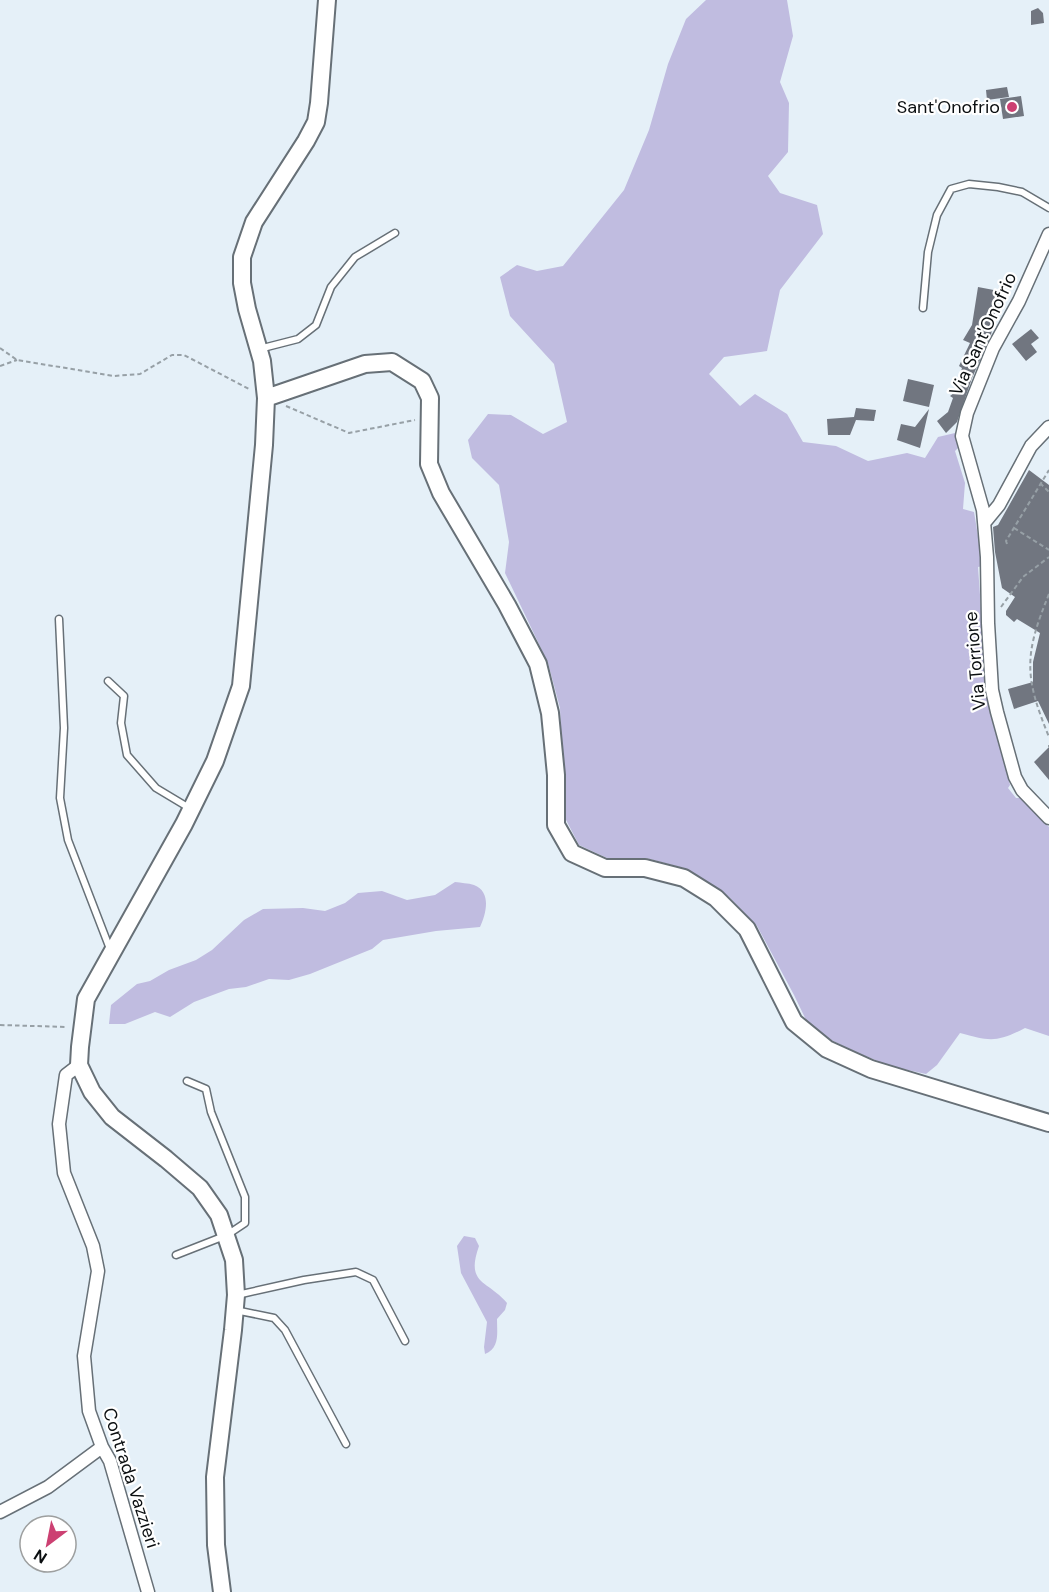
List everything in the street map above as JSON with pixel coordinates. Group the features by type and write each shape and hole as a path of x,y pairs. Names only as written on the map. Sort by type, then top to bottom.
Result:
{"street":[{"path":"222,1592 216,1545 215,1476 236,1302 234,1260 219,1215 200,1188 112,1117 92,1092 79,1065 86,999 192,809 215,761 241,686 264,445 266,398 259,349 244,297 241,276 242,257 254,222 316,122 327,0"},
{"name":"Via Sant'Onofrio","path":"984,522 983,510 962,436 967,413 993,348 1019,301 1049,234"},
{"path":"266,398 365,364 392,362 422,381 430,398 429,464 437,483 538,664 550,712 556,775 556,825 572,853 605,868 645,868 684,878 716,898 747,929 794,1022 827,1049 871,1069 1049,1123"},
{"path":"984,522 999,505 1031,446 1049,427"},
{"name":"Via Torrione","path":"984,522 992,690 1011,768 1019,786 1049,818"},
{"name":"Contrada Vazzieri","path":"79,1065 66,1075 59,1124 64,1173 93,1246 98,1271 84,1356 89,1412 102,1448 110,1461 148,1592"},
{"path":"0,1512 48,1487 102,1448"}],"lane":[{"path":"923,308 928,252 937,214 951,189 969,184 998,187 1022,192 1049,207"},
{"path":"259,349 298,339 316,325 331,287 355,257 396,233"},
{"path":"59,619 64,729 60,798 68,840 111,953"},
{"path":"108,681 124,696 121,723 127,755 156,788 192,809"},
{"path":"176,1255 227,1235 245,1223 245,1197 212,1112 206,1089 187,1081"},
{"path":"236,1302 304,1280 356,1272 374,1280 405,1341"},
{"path":"236,1302 274,1318 285,1330 346,1444"}],"path":[{"path":"0,348 17,360 114,376 140,374 172,355 184,355 266,398 349,433 429,418"},
{"path":"0,366 17,360"},
{"path":"1008,544 1006,541 1049,470"},
{"path":"1040,483 1049,492"},
{"path":"1014,528 1049,550"},
{"path":"988,623 1023,577 1049,557"},
{"path":"1049,594 1030,651 1029,677 1037,708 1049,737"},
{"path":"0,1025 82,1027"}],"shaded area":[{"path":"706,0 787,0 793,36 780,82 789,103 788,152 768,176 780,193 817,205 823,234 780,290 767,351 724,357 709,374 740,406 755,394 787,414 803,442 836,446 868,461 907,453 925,458 938,437 955,433 958,448 955,451 965,483 963,509 974,512 983,566 978,567 987,692 1010,785 1008,788 1049,827 1049,1036 1025,1028 993,1039 960,1033 937,1065 926,1074 890,1066 858,1053 831,1040 808,1024 757,926 729,897 687,869 646,858 607,858 579,845 564,816 560,708 548,663 505,573 509,542 499,485 472,458 468,440 488,414 511,415 543,434 567,422 554,364 510,316 500,277 517,265 537,271 563,266 624,190 649,130 668,64 686,19"},
{"path":"455,882 474,885 483,893 486,904 480,927 436,931 383,940 372,949 310,974 289,980 269,979 246,987 229,989 194,1002 170,1017 155,1012 125,1024 109,1024 111,1005 137,984 150,981 169,970 196,960 212,950 244,920 263,909 303,908 325,911 345,903 358,893 382,891 407,900 435,895"},
{"path":"464,1236 475,1238 479,1246 475,1259 477,1275 507,1303 505,1310 497,1319 495,1344 485,1354 487,1322 461,1273 457,1246"}],"building":[{"path":"1038,8 1043,13 1044,23 1031,25 1031,11"},
{"path":"1007,87 1009,97 987,100 986,90"},
{"name":"Sant'Onofrio","path":"1021,96 1024,116 1003,119 1000,99"},
{"path":"978,287 999,291 991,335 972,378 957,422 946,433 937,421 948,412 953,398 950,396 954,393 962,368 959,366 970,343 963,340 972,325"},
{"path":"1031,329 1039,338 1031,344 1037,352 1026,361 1012,344"},
{"path":"908,379 934,385 929,407 903,401"},
{"path":"856,408 876,410 874,421 856,420 850,435 828,435 827,419 854,417"},
{"path":"929,409 920,448 897,440 901,424 915,427"},
{"path":"1029,470 1049,485 1049,724 1038,701 1014,709 1008,689 1033,682 1033,662 1040,633 1017,619 1014,622 1006,615 1015,597 1002,588 993,527 998,525"},
{"path":"1049,747 1049,780 1034,762"}],"place":[{"name":"Sant'Onofrio","path":"1012,107"}]}
